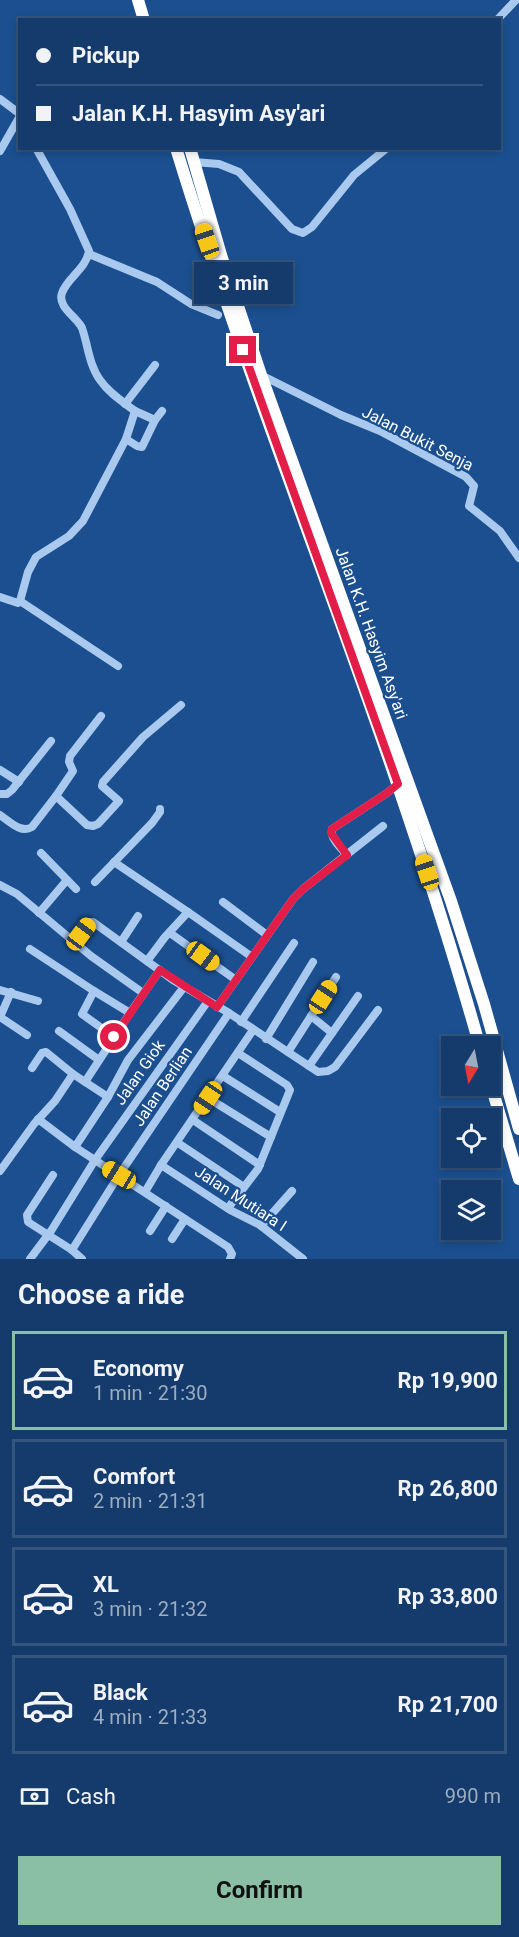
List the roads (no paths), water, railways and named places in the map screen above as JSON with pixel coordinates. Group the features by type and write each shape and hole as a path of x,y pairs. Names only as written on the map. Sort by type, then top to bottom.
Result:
{"highway":[{"path":"130,0 135,18"},
{"path":"138,0 143,18"},
{"path":"146,0 151,18"},
{"name":"Jalan K.H. Hasyim Asy'ari","path":"175,150 398,784 477,1036"},
{"name":"Jalan K.H. Hasyim Asy'ari","path":"191,150 221,255 261,375 451,900 484,1004 519,1129"},
{"path":"494,1096 519,1179"}],"street":[{"path":"499,18 516,0"},
{"path":"0,99 18,113"},
{"path":"0,151 18,119"},
{"path":"37,150 70,209 89,254 157,282 191,304 218,315"},
{"path":"194,162 219,164 239,172 292,229 303,233 312,227 354,175 385,150"},
{"path":"89,254 63,291 62,301 80,325 98,377 125,404 154,420"},
{"path":"125,404 155,365"},
{"name":"Jalan Bukit Senja","path":"261,375 341,415 380,431 466,477 474,486 469,506 504,535 519,558"},
{"path":"0,597 16,604 20,601 27,572 32,563 44,551 60,543 79,527 126,440 135,411"},
{"path":"126,440 142,447 154,420 162,411"},
{"path":"20,601 118,666"},
{"path":"56,796 87,825 98,824 119,801 102,786 103,782 143,737 181,705"},
{"path":"0,815 22,830 32,827 74,771 68,760 101,716"},
{"path":"0,794 7,794 19,782 51,741"},
{"path":"0,770 19,782"},
{"path":"347,855 334,840 332,829 398,784"},
{"path":"95,882 152,823 160,809"},
{"path":"217,1007 293,899 383,826"},
{"path":"41,853 76,889"},
{"path":"114,862 252,957"},
{"path":"39,913 67,880"},
{"path":"0,885 16,894 74,942 143,993"},
{"path":"223,903 267,935"},
{"path":"147,961 188,912"},
{"path":"121,942 138,916"},
{"path":"74,942 93,921 184,987 229,1013 321,1073 335,1066 378,1010"},
{"path":"170,933 236,980"},
{"path":"241,1022 294,943"},
{"path":"30,949 130,1013"},
{"path":"266,1039 313,962"},
{"path":"86,1082 160,970"},
{"path":"288,1052 336,977"},
{"path":"75,1147 108,1097 128,1060 184,987"},
{"path":"0,990 38,1001"},
{"path":"94,991 82,1014 114,1037"},
{"path":"11,992 0,1017 27,1035"},
{"path":"309,1066 358,996"},
{"name":"Jalan Giok","path":"30,1259 48,1235 95,1160 208,1001"},
{"name":"Jalan Berlian","path":"72,1250 119,1175 229,1013"},
{"path":"311,1016 332,1033"},
{"path":"145,1192 253,1030"},
{"path":"59,1031 99,1060"},
{"path":"32,1068 42,1053 46,1052 108,1097"},
{"path":"228,1208 260,1165 290,1088 238,1053"},
{"path":"0,1171 74,1074"},
{"path":"223,1076 280,1112"},
{"path":"208,1098 271,1137"},
{"path":"38,1119 75,1147 228,1247 232,1254 231,1258"},
{"path":"193,1120 260,1165"},
{"path":"177,1143 244,1187"},
{"name":"Jalan Mutiara I","path":"161,1165 228,1208 261,1226 292,1256 303,1259"},
{"path":"53,1175 27,1217 28,1222 82,1259"},
{"path":"261,1226 292,1191"},
{"path":"150,1231 166,1206"},
{"path":"172,1239 185,1219"}]}
